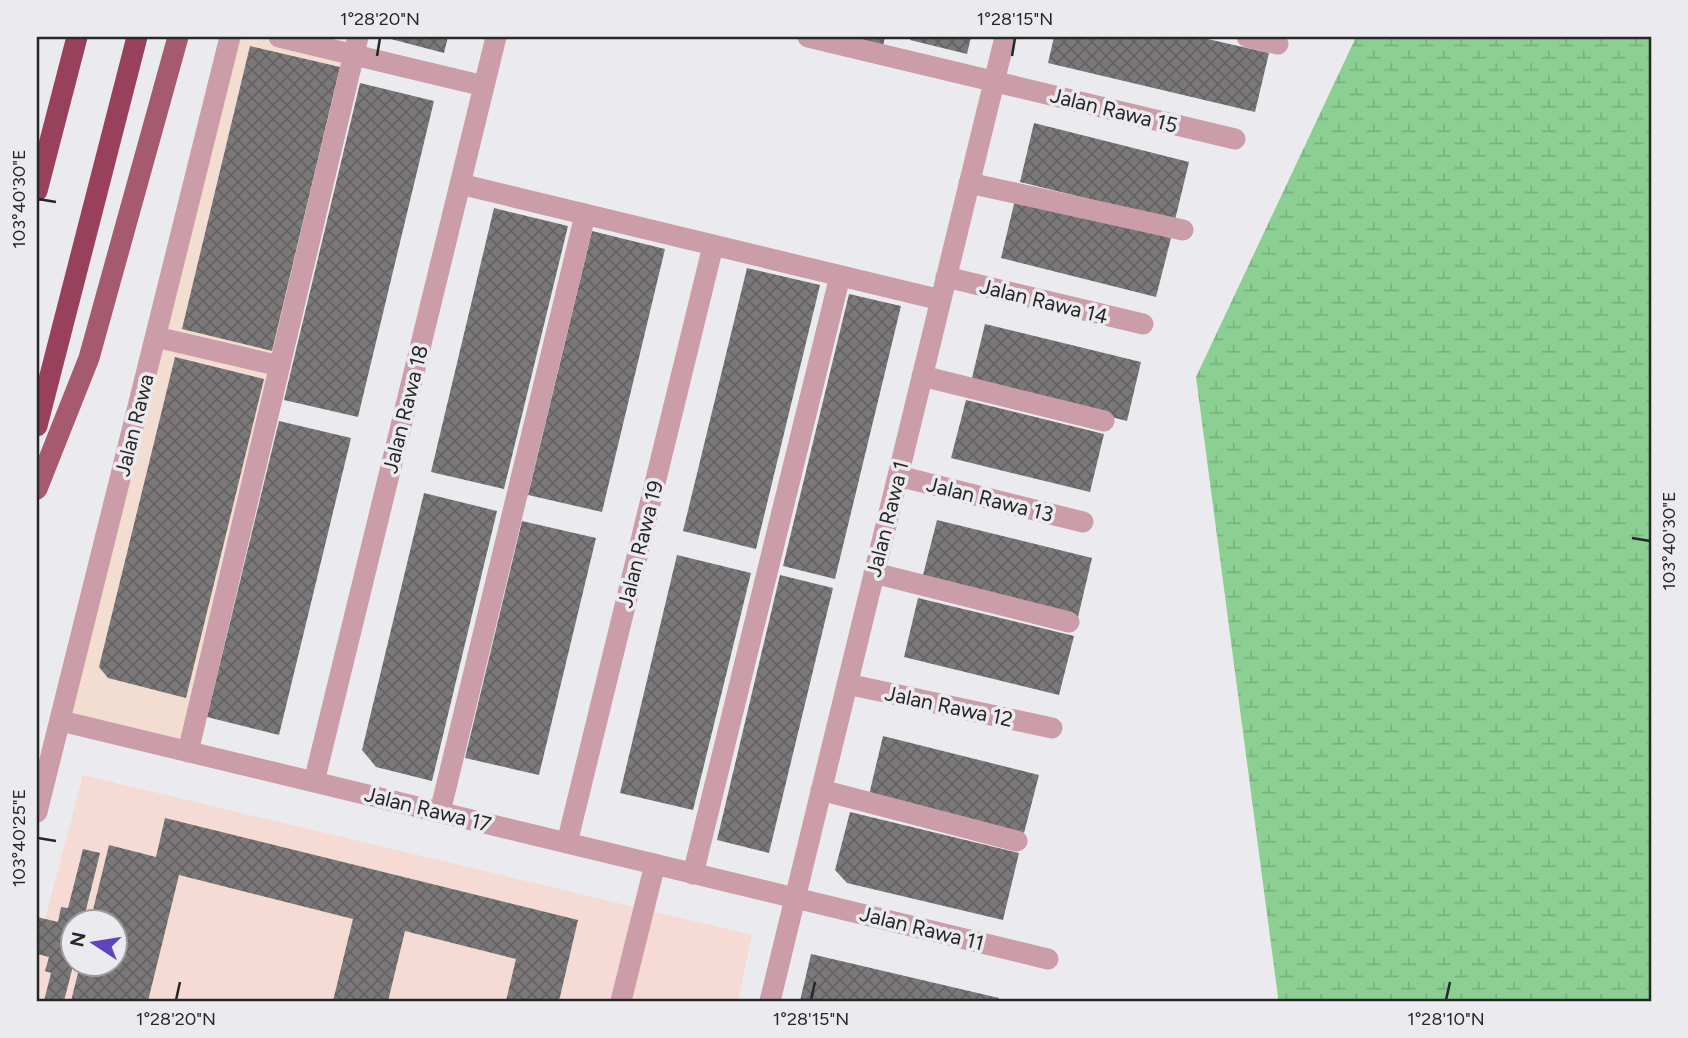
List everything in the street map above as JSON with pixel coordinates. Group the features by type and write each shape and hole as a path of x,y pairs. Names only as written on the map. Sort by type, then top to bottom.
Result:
{"highway":[{"path":"37,191 77,37"},
{"path":"37,426 136,37"}],"main road":[{"path":"37,489 89,358 178,37"}],"street":[{"name":"Jalan Rawa","path":"37,812 230,37"},
{"path":"279,37 356,46 484,86"},
{"name":"Jalan Rawa 18","path":"314,782 496,37"},
{"name":"Jalan Rawa 15","path":"808,37 896,47 994,81 1235,139"},
{"name":"Jalan Rawa 1","path":"770,1001 1005,37"},
{"path":"1247,37 1279,44"},
{"path":"188,752 356,46"},
{"path":"969,183 1183,230"},
{"path":"460,184 941,300"},
{"path":"440,812 585,215"},
{"name":"Jalan Rawa 19","path":"567,843 713,246"},
{"path":"694,874 840,276"},
{"name":"Jalan Rawa 14","path":"946,277 1143,324"},
{"path":"156,337 280,366"},
{"path":"922,376 1104,421"},
{"name":"Jalan Rawa 13","path":"898,476 1083,522"},
{"path":"874,573 1069,622"},
{"name":"Jalan Rawa 12","path":"847,684 1052,728"},
{"name":"Jalan Rawa 17","path":"61,721 795,898"},
{"path":"821,790 1017,841"},
{"path":"621,1001 655,864"},
{"name":"Jalan Rawa 11","path":"795,898 1048,959"}],"shaded area":[{"path":"240,37 352,37 184,740 71,714"},
{"path":"83,775 752,935 738,1001 37,1001 37,949"}],"green space":[{"path":"1356,37 1651,37 1651,1001 1277,1001 1196,377"}],"building":[{"path":"383,37 448,37 444,53"},
{"path":"849,37 885,37 883,46"},
{"path":"911,37 971,37 967,54 910,40"},
{"path":"1054,37 1199,37 1269,53 1255,112 1048,63"},
{"path":"250,46 340,67 272,351 182,329"},
{"path":"360,83 434,101 358,417 284,400"},
{"path":"1034,123 1189,162 1175,220 1020,182"},
{"path":"1015,200 1171,238 1156,297 1001,258"},
{"path":"494,208 568,226 504,489 431,472"},
{"path":"592,231 665,249 602,512 528,495"},
{"path":"747,268 820,285 756,549 683,531"},
{"path":"849,294 901,306 835,579 783,566"},
{"path":"985,324 1141,362 1127,421 971,382"},
{"path":"175,357 264,379 186,698 108,678 99,667"},
{"path":"966,400 1104,434 1090,492 951,458"},
{"path":"279,421 351,438 279,735 207,717"},
{"path":"424,493 497,511 432,781 376,767 362,750"},
{"path":"937,520 1092,558 1078,617 922,579"},
{"path":"522,521 596,538 539,775 465,758"},
{"path":"677,555 751,573 693,810 620,793"},
{"path":"780,575 833,588 769,853 717,840"},
{"path":"918,598 1074,636 1059,695 904,657"},
{"path":"883,736 1039,775 1024,833 869,795"},
{"path":"850,812 1019,853 1003,920 847,883 835,870"},
{"path":"165,818 578,920 559,1001 506,1001 516,959 405,931 388,1001 333,1001 353,919 179,875 148,1001 71,1001 77,978 130,978 130,908 93,908 109,845 156,857"},
{"path":"83,849 100,853 86,908 68,908"},
{"path":"60,912 60,978 70,978 64,1001 44,1001 51,973 45,971 49,957 37,954 37,917 58,922"},
{"path":"811,954 999,998 998,1001 800,1001"}]}
